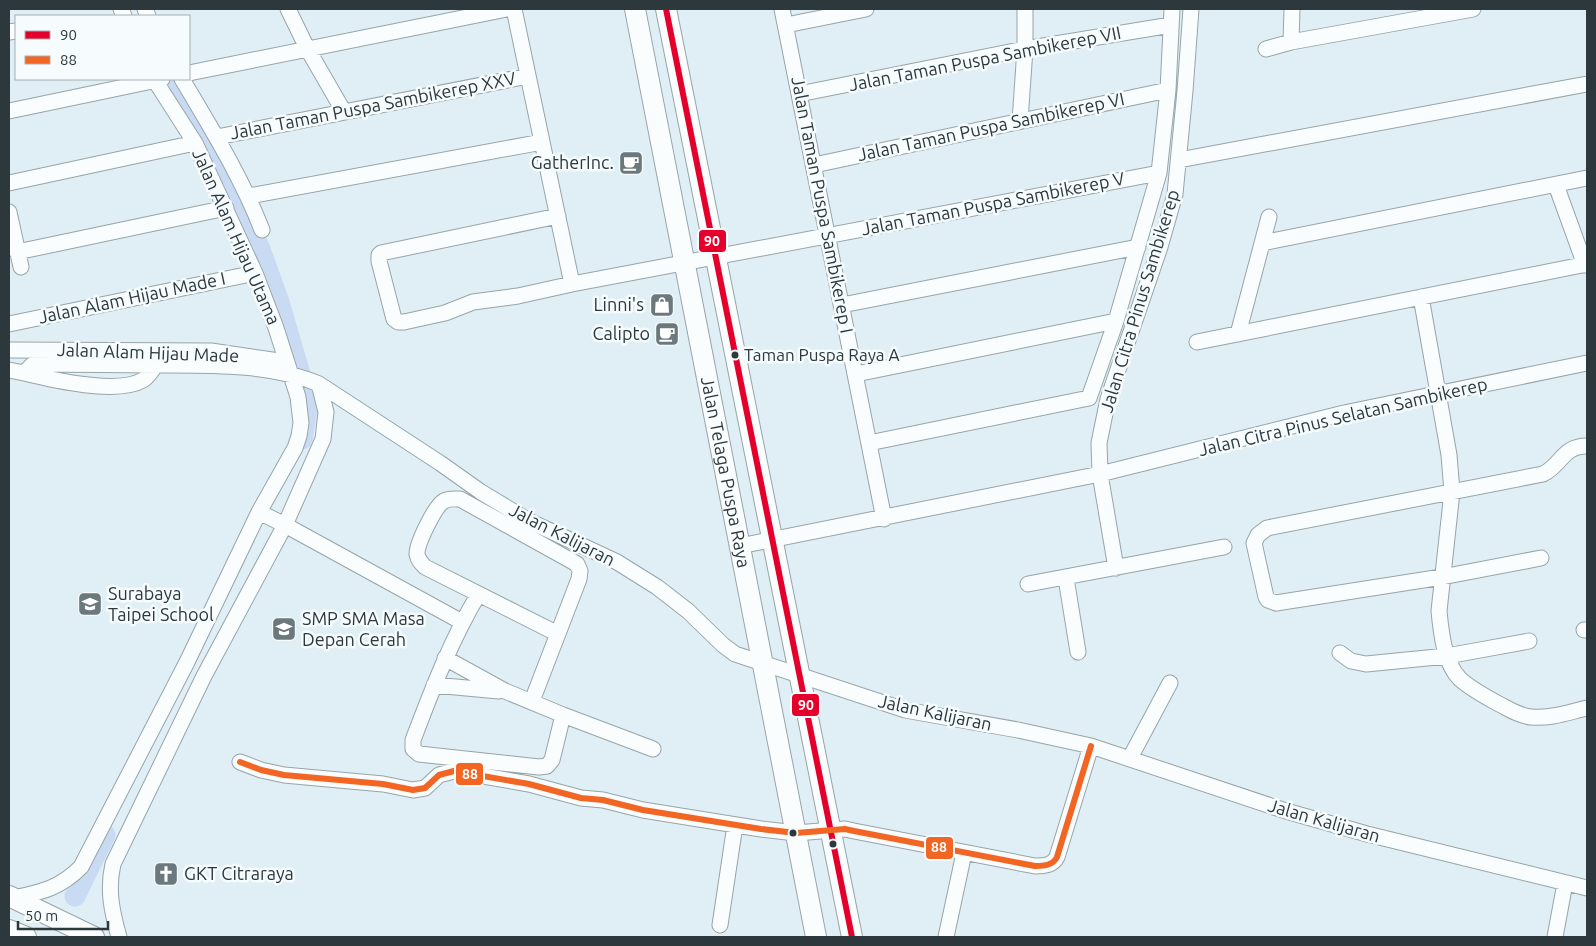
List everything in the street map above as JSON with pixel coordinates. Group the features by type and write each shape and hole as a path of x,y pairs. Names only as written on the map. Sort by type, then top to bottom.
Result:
{"main road":[{"name":"Jalan Telaga Puspa Raya","path":"635,9 816,937"},
{"name":"Jalan Telaga Puspa Raya","path":"666,9 852,937"},
{"path":"12,897 92,936"},
{"path":"9,930 26,937"}],"street":[{"path":"288,9 307,48 344,112"},
{"path":"190,73 507,9"},
{"path":"514,9 572,284"},
{"name":"Jalan Taman Puspa Sambikerep I","path":"782,9 884,519"},
{"path":"786,25 866,9"},
{"path":"1020,121 1025,50 1025,9"},
{"path":"869,443 1089,398 1116,321 1158,173 1168,90 1172,9"},
{"name":"Jalan Citra Pinus Sambikerep","path":"1116,568 1100,474 1100,443 1108,399 1160,247 1175,194 1180,160 1191,9"},
{"path":"1291,42 1292,9"},
{"path":"1266,49 1291,42 1473,9"},
{"name":"Jalan Taman Puspa Sambikerep VII","path":"800,94 1025,50 1171,25"},
{"name":"Jalan Taman Puspa Sambikerep XXV","path":"217,137 528,76"},
{"path":"9,111 153,80"},
{"name":"Jalan Alam Hijau Utama","path":"159,80 195,143 255,273 276,328 300,376"},
{"path":"183,80 217,137 249,196 262,230"},
{"path":"1180,160 1587,84"},
{"name":"Jalan Taman Puspa Sambikerep VI","path":"814,165 1168,90"},
{"path":"249,196 542,142"},
{"path":"9,183 195,143"},
{"name":"Jalan Taman Puspa Sambikerep V","path":"558,216 384,252 379,255 394,319 398,322 445,313 473,302 518,296 572,284 1158,173"},
{"path":"1262,243 1587,178"},
{"path":"1197,342 1586,265 1556,185"},
{"path":"9,212 19,260 226,208"},
{"path":"1238,334 1269,217"},
{"path":"842,305 1138,247"},
{"name":"Jalan Alam Hijau Made I","path":"9,324 255,273"},
{"path":"1421,297 1449,455 1452,492 1439,611 1440,630 1447,656 1460,679 1490,699 1518,714 1529,717 1544,717 1587,708"},
{"path":"856,374 1116,321"},
{"name":"Jalan Alam Hijau Made","path":"9,350 211,352 300,376"},
{"name":"Jalan Citra Pinus Selatan Sambikerep","path":"740,546 884,519 1100,474 1326,417 1587,363"},
{"path":"24,373 32,365 36,364 234,367 300,376 326,412 323,439 283,524 204,676 113,864 110,878 110,901 119,937"},
{"path":"9,370 52,380 86,384 126,385 148,376 156,365"},
{"path":"12,897 54,888 71,877 81,867 295,448 299,436 300,376"},
{"name":"Jalan Kalijaran","path":"300,376 489,497 530,521 634,572 688,611 735,654 905,710 1018,730 1091,746 1286,811 1367,834 1587,888"},
{"path":"1541,558 1442,577 1272,602 1268,600 1264,591 1254,543 1258,535 1267,528 1543,474 1552,470 1565,454 1576,446 1587,446"},
{"path":"532,701 558,634 579,579 580,571 576,564 460,499 449,499 439,505 418,544 418,558 425,567 558,634"},
{"path":"261,513 462,622"},
{"path":"1028,584 1224,547"},
{"path":"1066,578 1078,652"},
{"path":"478,594 445,658 413,740 413,750 419,754 539,767 547,766 552,760 563,715"},
{"path":"1340,653 1351,661 1361,664 1447,656 1529,641"},
{"path":"445,658 506,691 653,749"},
{"path":"1130,758 1170,684"},
{"path":"434,685 506,691"},
{"path":"240,762 261,770 284,775 383,784 413,790 426,788 439,775 454,771 529,784 581,798 604,800 643,810 735,825 796,833 845,829 964,853 1035,866 1045,866 1055,861 1091,746"},
{"path":"720,924 735,825"},
{"path":"946,937 964,853"},
{"path":"1555,937 1565,883"}],"waterway":[{"path":"173,80 227,174 260,249 279,302 308,402 302,439"},
{"path":"75,896 105,835"}],"transit line":[{"name":"90","path":"666,9 852,937"},
{"name":"88","path":"240,762 261,770 284,775 383,784 413,790 425,788 439,775 454,771 529,784 581,798 603,800 643,810 796,833 845,829 1039,866 1051,863 1057,857 1091,746"}],"place":[{"name":"GatherInc.","path":"631,163"},
{"name":"Linni's","path":"662,305"},
{"name":"Calipto","path":"667,334"},
{"name":"Taman Puspa Raya A","path":"735,355"},
{"name":"Surabaya Taipei School","path":"90,604"},
{"name":"SMP SMA Masa Depan Cerah","path":"284,629"},
{"name":"GKT Citraraya","path":"166,874"}]}
